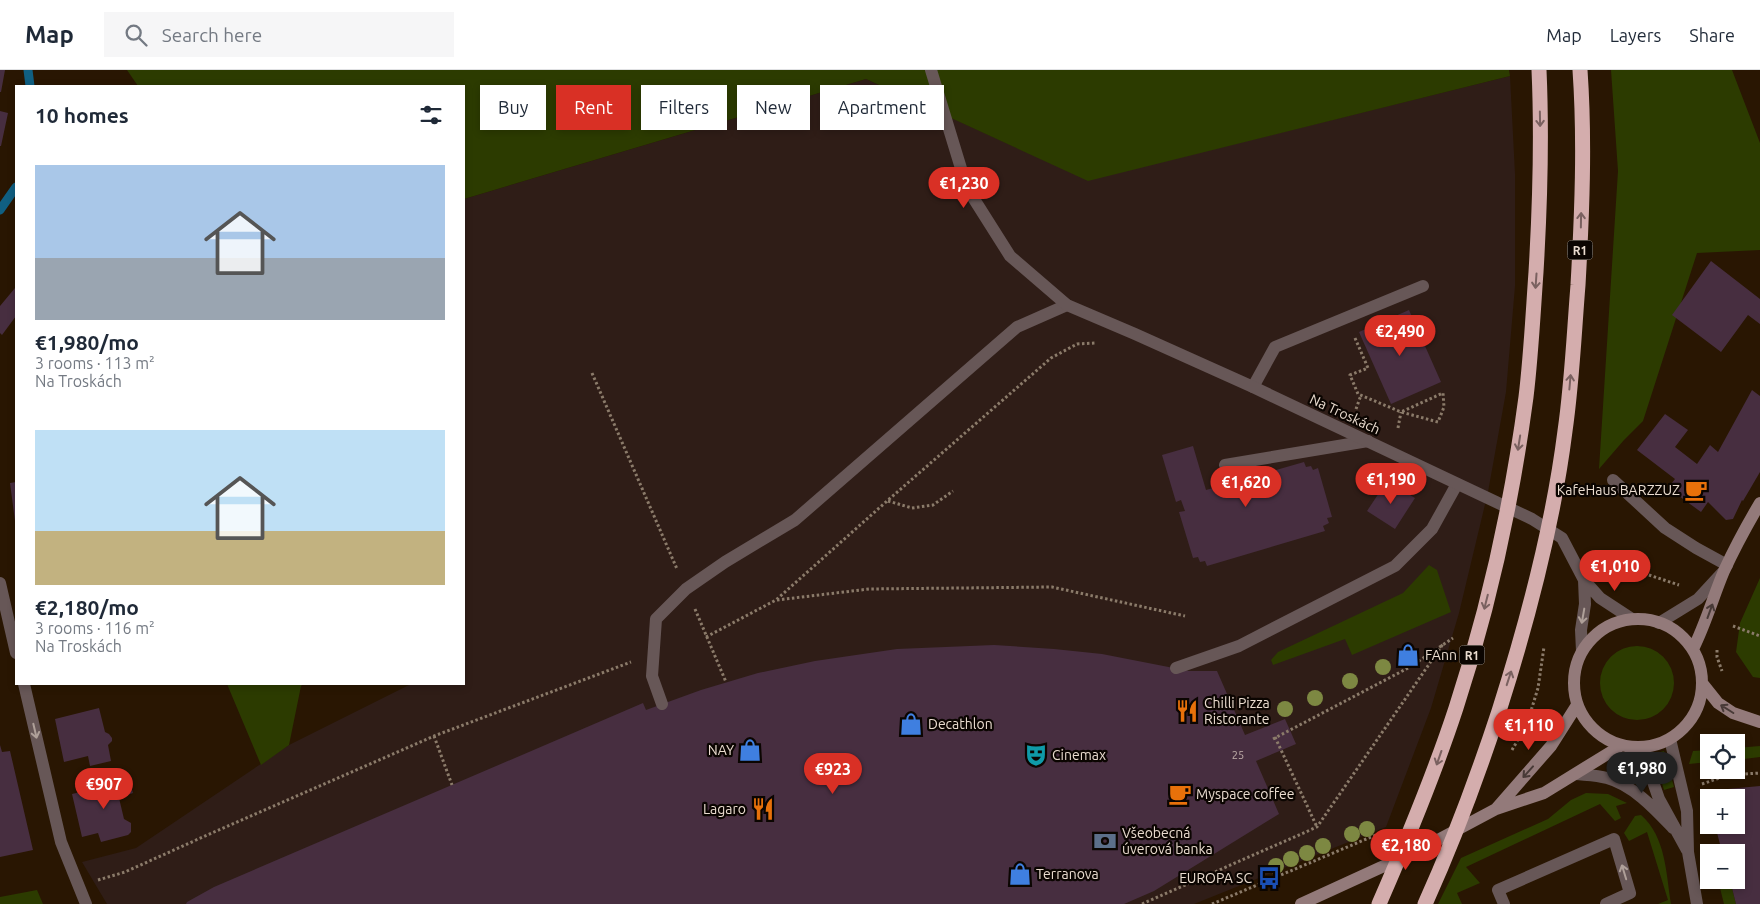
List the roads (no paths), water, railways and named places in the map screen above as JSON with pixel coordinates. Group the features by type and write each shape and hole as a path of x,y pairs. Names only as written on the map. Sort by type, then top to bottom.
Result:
{"highway":[{"name":"R1","path":"1379,904 1430,783 1456,707 1479,634 1513,481 1526,395 1539,228 1539,70"},
{"name":"R1","path":"1425,904 1471,795 1520,645 1556,488 1566,430 1581,230 1580,70"}],"street":[{"name":"Na Troskách","path":"931,70 967,188 1010,256 1067,305 1253,387 1532,519 1562,538 1584,580 1600,598 1632,619"},
{"path":"1253,387 1275,347 1423,286"},
{"path":"662,704 652,676 656,619 686,589 725,562 795,520 1018,327 1067,305"},
{"path":"1225,465 1368,441"},
{"path":"1613,480 1665,528 1726,568"},
{"path":"1176,668 1240,646 1395,566 1432,529 1457,484"},
{"path":"1693,649 1704,626 1726,568 1760,502"},
{"path":"1659,622 1698,599 1726,568"},
{"name":"Na Troskách","path":"1582,651 1581,630 1585,604 1584,580"},
{"path":"0,583 15,649"},
{"path":"1632,619 1646,619 1659,622 1677,632 1693,649 1699,664 1702,683 1698,705 1687,724 1670,739 1641,747 1622,745 1602,736 1587,723 1577,705 1573,687 1575,668 1582,651 1595,635 1612,624 1632,619"},
{"path":"1702,683 1718,703 1733,713 1760,722"},
{"path":"24,685 61,842 86,904"},
{"path":"1496,809 1551,746 1577,705"},
{"path":"1670,739 1687,811 1688,852 1698,904"},
{"path":"1301,904 1421,850 1496,809 1544,793 1622,745"},
{"path":"1641,747 1659,799 1673,828 1688,852"},
{"path":"1576,774 1607,778 1628,786 1673,828"},
{"path":"1504,904 1498,890 1614,839 1630,893 1606,904"}],"waterway":[{"path":"28,70 30,85"},
{"path":"0,210 15,188"}],"place":[{"name":"KafeHaus BARZZUZ","path":"1696,490"},
{"name":"FAnn","path":"1408,655"},
{"name":"Chilli Pizza Ristorante","path":"1187,711"},
{"name":"Decathlon","path":"911,724"},
{"name":"NAY","path":"750,750"},
{"name":"Cinemax","path":"1036,755"},
{"name":"Myspace coffee","path":"1180,794"},
{"name":"Lagaro","path":"763,809"},
{"name":"Všeobecná úverová banka","path":"1105,841"},
{"name":"Terranova","path":"1020,874"},
{"name":"EUROPA SC","path":"1269,878"}]}
